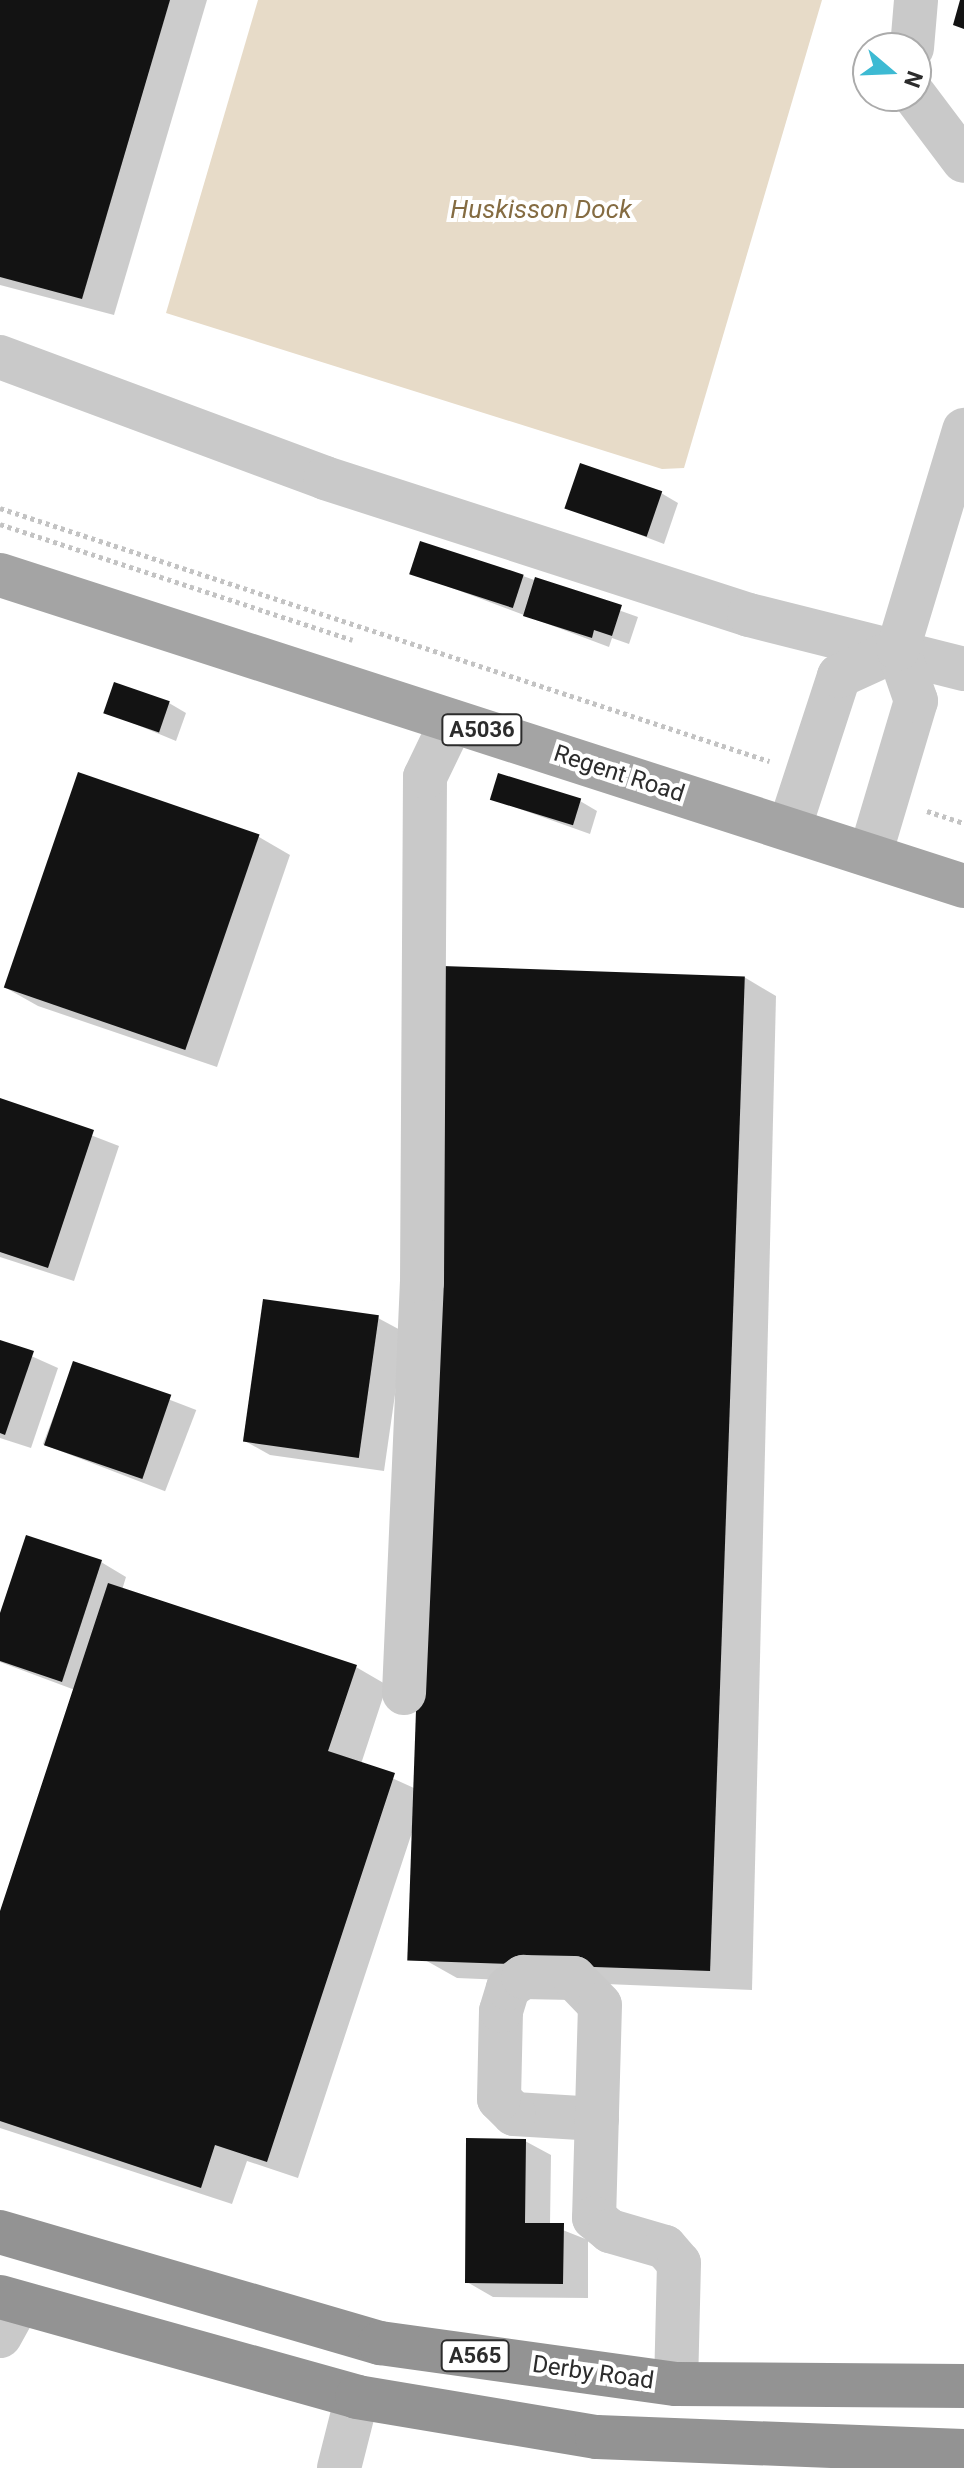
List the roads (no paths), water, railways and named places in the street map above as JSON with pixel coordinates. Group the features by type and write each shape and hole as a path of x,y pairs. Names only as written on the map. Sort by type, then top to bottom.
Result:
{"highway":[{"name":"Derby Road","path":"0,2232 380,2343 676,2384 964,2386"},
{"path":"6,2312 357,2397 597,2437 964,2451"}],"main road":[{"name":"Regent Road","path":"0,575 964,886"}],"street":[{"path":"913,32 916,0"},
{"path":"927,112 964,161"},
{"path":"0,357 325,478 749,615 898,649 964,669"},
{"path":"870,855 916,701 898,649 964,430"},
{"path":"789,829 839,676 898,649"},
{"path":"404,1693 422,1282 425,777 452,721"},
{"path":"597,2119 594,2218 610,2231 665,2247 679,2263 676,2384"},
{"path":"339,2468 357,2397"}],"water":[{"name":"Huskisson Dock","path":"258,0 822,0 684,468 662,469 166,313"}]}
